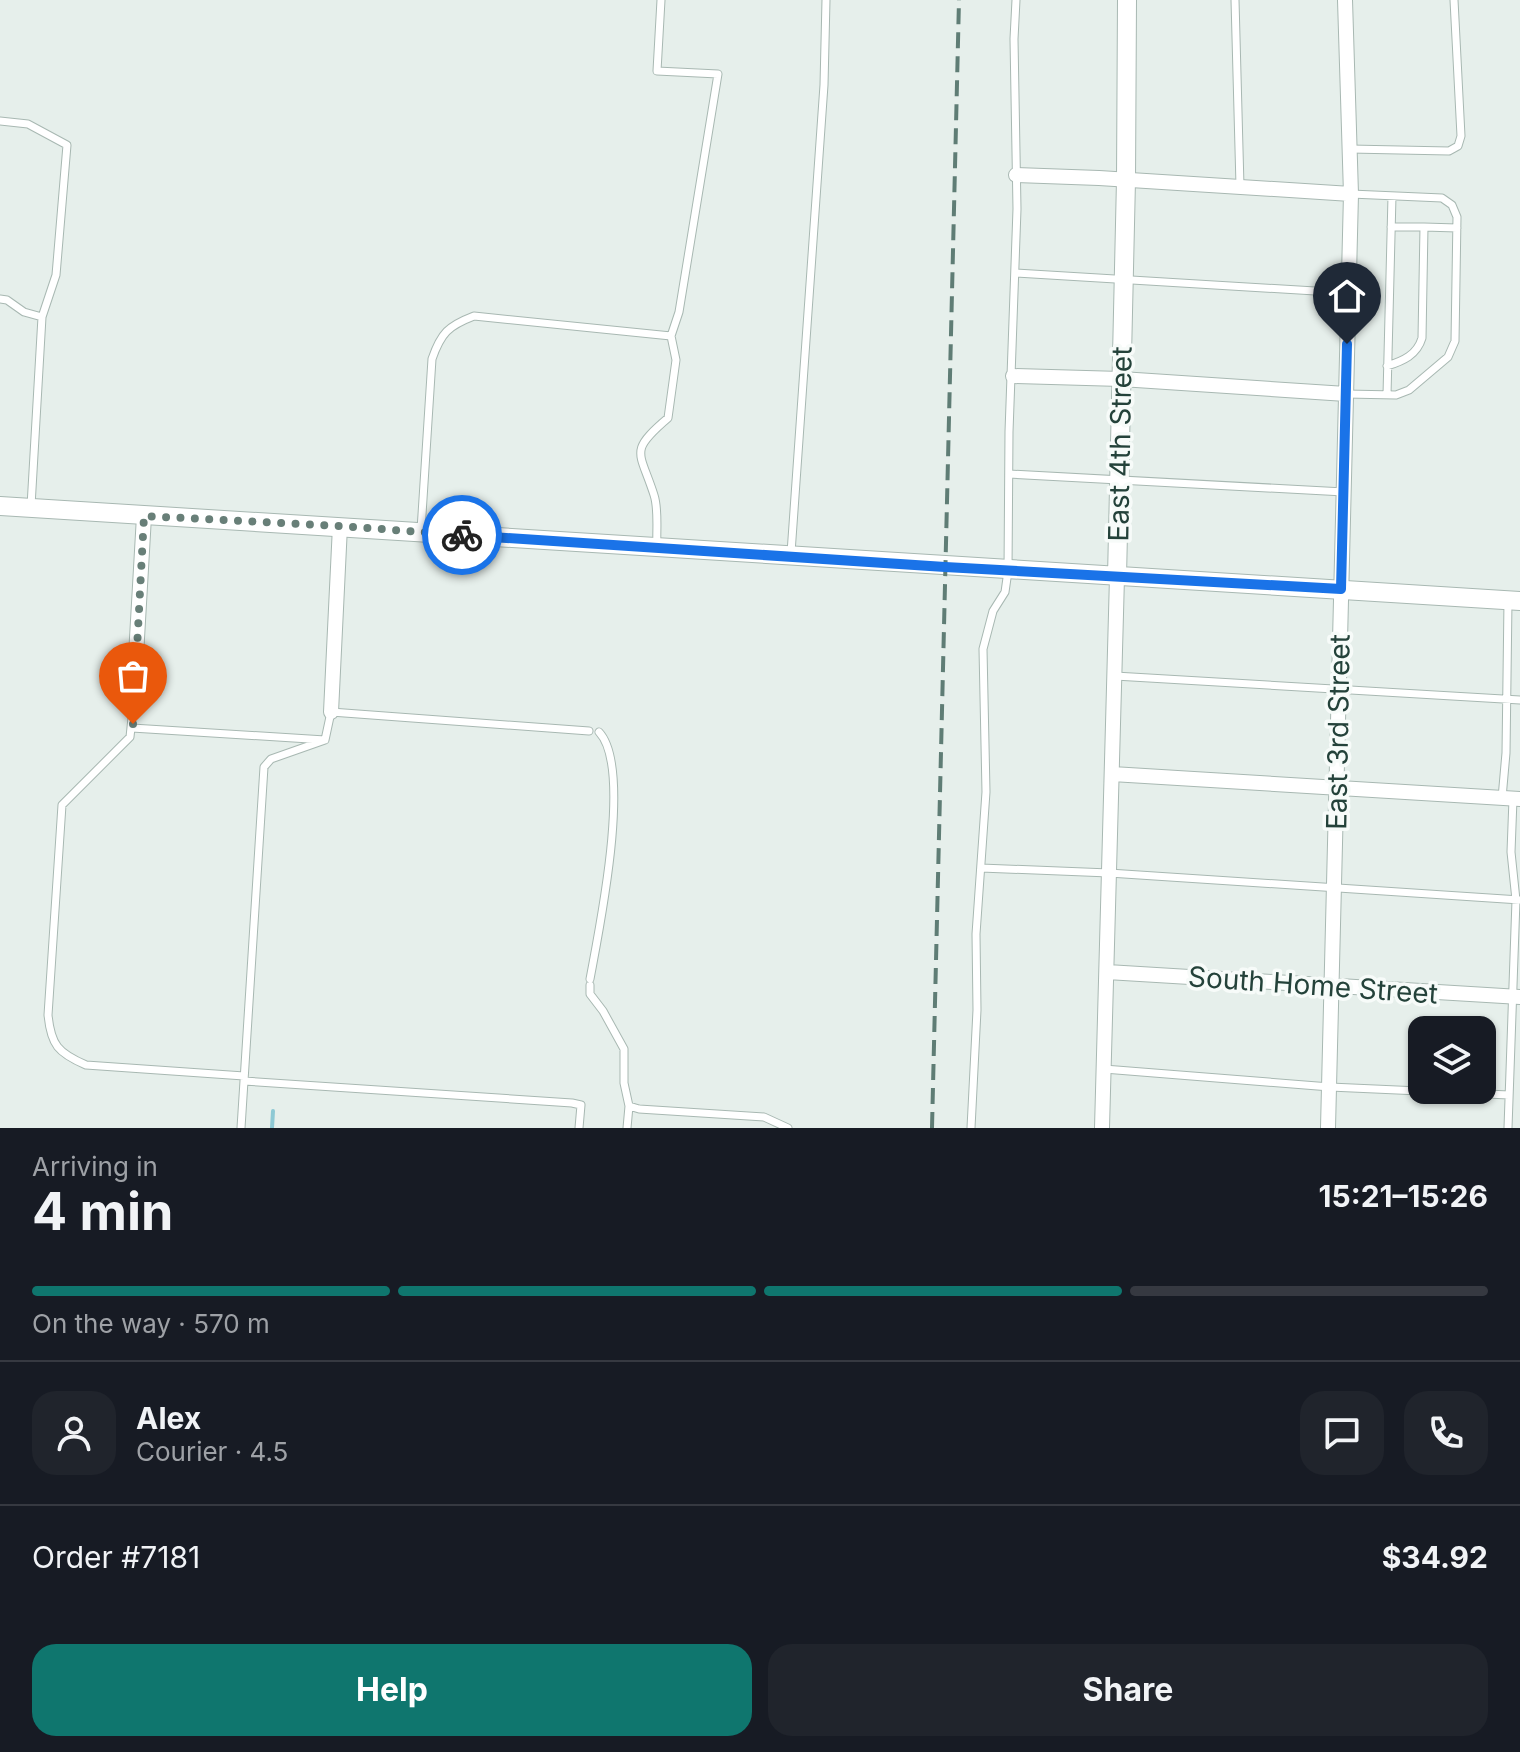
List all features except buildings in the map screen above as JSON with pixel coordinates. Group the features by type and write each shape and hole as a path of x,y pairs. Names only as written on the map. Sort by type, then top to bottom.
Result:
{"street":[{"name":"East 4th Street","path":"1102,1128 1124,282 1127,0"},
{"name":"East 3rd Street","path":"1328,1128 1351,194 1345,0"},
{"path":"1016,175 1351,194"},
{"path":"1013,376 1121,379 1346,394"},
{"path":"0,506 1514,601"},
{"path":"133,708 144,516"},
{"path":"331,712 340,526"},
{"path":"1112,774 1512,799"},
{"name":"South Home Street","path":"1107,972 1516,997"}],"lane":[{"path":"657,548 655,497 639,454 645,437 668,418 676,360 671,336 681,298 718,74 657,71 661,0"},
{"path":"791,557 824,85 826,0"},
{"path":"971,1128 977,1010 976,934 986,792 983,649 993,611 1005,592 1008,571 1015,273 1016,0"},
{"path":"1235,0 1240,188"},
{"path":"1350,149 1449,151 1458,146 1461,136 1454,0"},
{"path":"0,121 28,124 67,145 56,275 42,317 31,508"},
{"path":"1346,394 1387,395 1409,390 1448,357 1455,341 1457,217 1452,205 1442,198 1351,194"},
{"path":"1387,395 1392,196"},
{"path":"1391,227 1457,228"},
{"path":"1387,366 1406,360 1421,344 1424,227"},
{"path":"1015,273 1124,282 1348,293"},
{"path":"0,299 7,300 24,312 42,317"},
{"path":"421,532 432,359 439,340 452,324 474,316 671,336"},
{"path":"1009,474 1344,492"},
{"path":"1508,1128 1518,900 1511,852 1512,799 1506,699 1514,601"},
{"path":"1115,676 1520,700"},
{"path":"133,708 130,737 62,805 48,1015 50,1036 58,1049 86,1065 572,1103 581,1105 579,1128"},
{"path":"325,740 331,712 589,731"},
{"path":"132,728 325,740"},
{"path":"599,732 610,749 613,807 607,889 590,994 624,1049 624,1083 629,1106 627,1128"},
{"path":"241,1128 264,767 271,759 325,740"},
{"path":"981,868 1109,873 1518,900"},
{"path":"1104,1069 1330,1087 1509,1095"},
{"path":"629,1106 764,1117 788,1128"}],"waterway":[{"path":"272,1128 273,1111"}],"railway":[{"path":"932,1128 959,0"}],"way so far":[{"path":"133,724 144,516 462,535"}],"route":[{"path":"462,535 1341,589 1347,344"}]}
